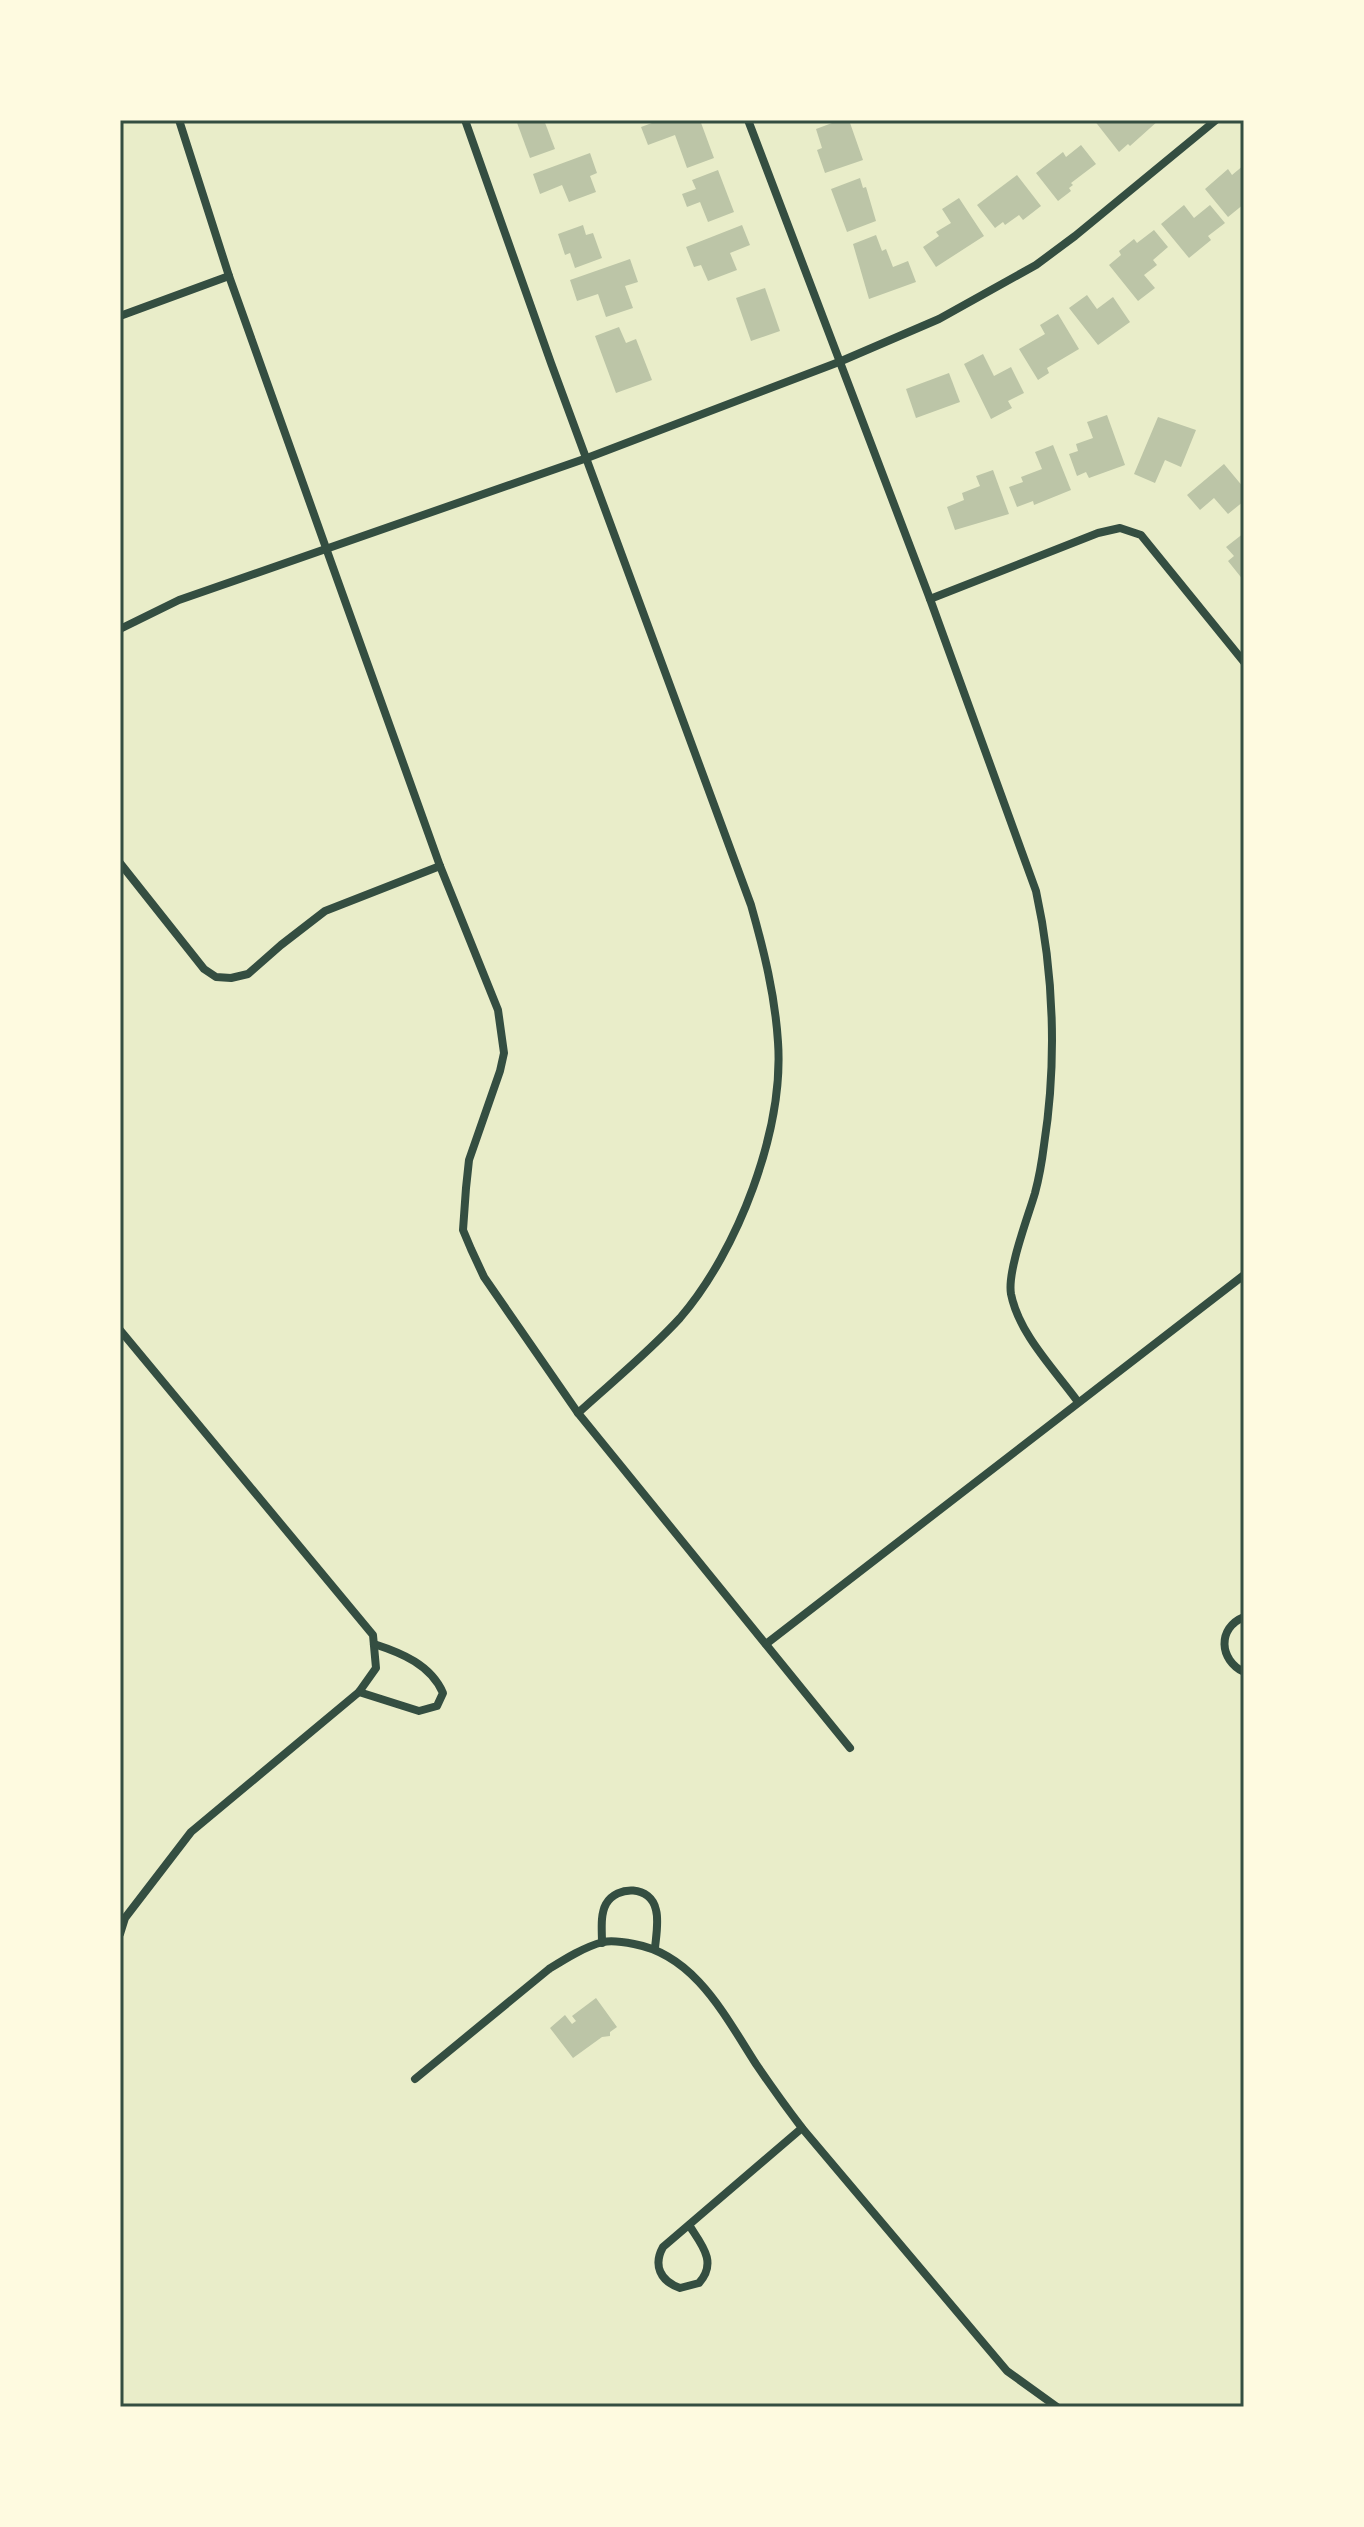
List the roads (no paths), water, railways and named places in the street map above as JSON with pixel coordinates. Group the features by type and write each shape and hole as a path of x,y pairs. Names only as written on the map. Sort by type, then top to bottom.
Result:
{"street":[{"path":"179,120 229,276 326,548 440,866 498,1010 504,1053 469,1160 463,1230 484,1277 578,1413 850,1748"},
{"path":"465,120 751,905 770,972 778,1044 773,1114 752,1188 722,1254 681,1316 578,1413"},
{"path":"748,120 930,599 1036,891 1046,937 1051,1028 1046,1128 1036,1188 1010,1289 1025,1330 1078,1402"},
{"path":"120,629 179,600 587,458 839,362 939,319 1036,265 1216,120"},
{"path":"120,316 229,276"},
{"path":"930,599 1098,533 1120,528 1141,535 1244,662"},
{"path":"120,863 204,969 216,977 231,978 248,974 325,911 440,866"},
{"path":"766,1644 1244,1275"},
{"path":"120,1330 373,1635 376,1668 359,1692 191,1832 125,1918 120,1934"},
{"path":"1244,1617 1231,1625 1224,1642 1228,1660 1244,1672"},
{"path":"359,1692 419,1711 437,1706 443,1693 436,1676 395,1651 374,1644"},
{"path":"602,1943 606,1903 621,1891 630,1890 648,1896 654,1904 655,1948"},
{"path":"415,2079 549,1969 602,1943 622,1942 655,1948 705,1988 778,2098 1007,2371 1057,2407"},
{"path":"689,2225 706,2251 708,2268 699,2283 680,2288 665,2280 660,2272 659,2255 663,2247 802,2128"}]}
